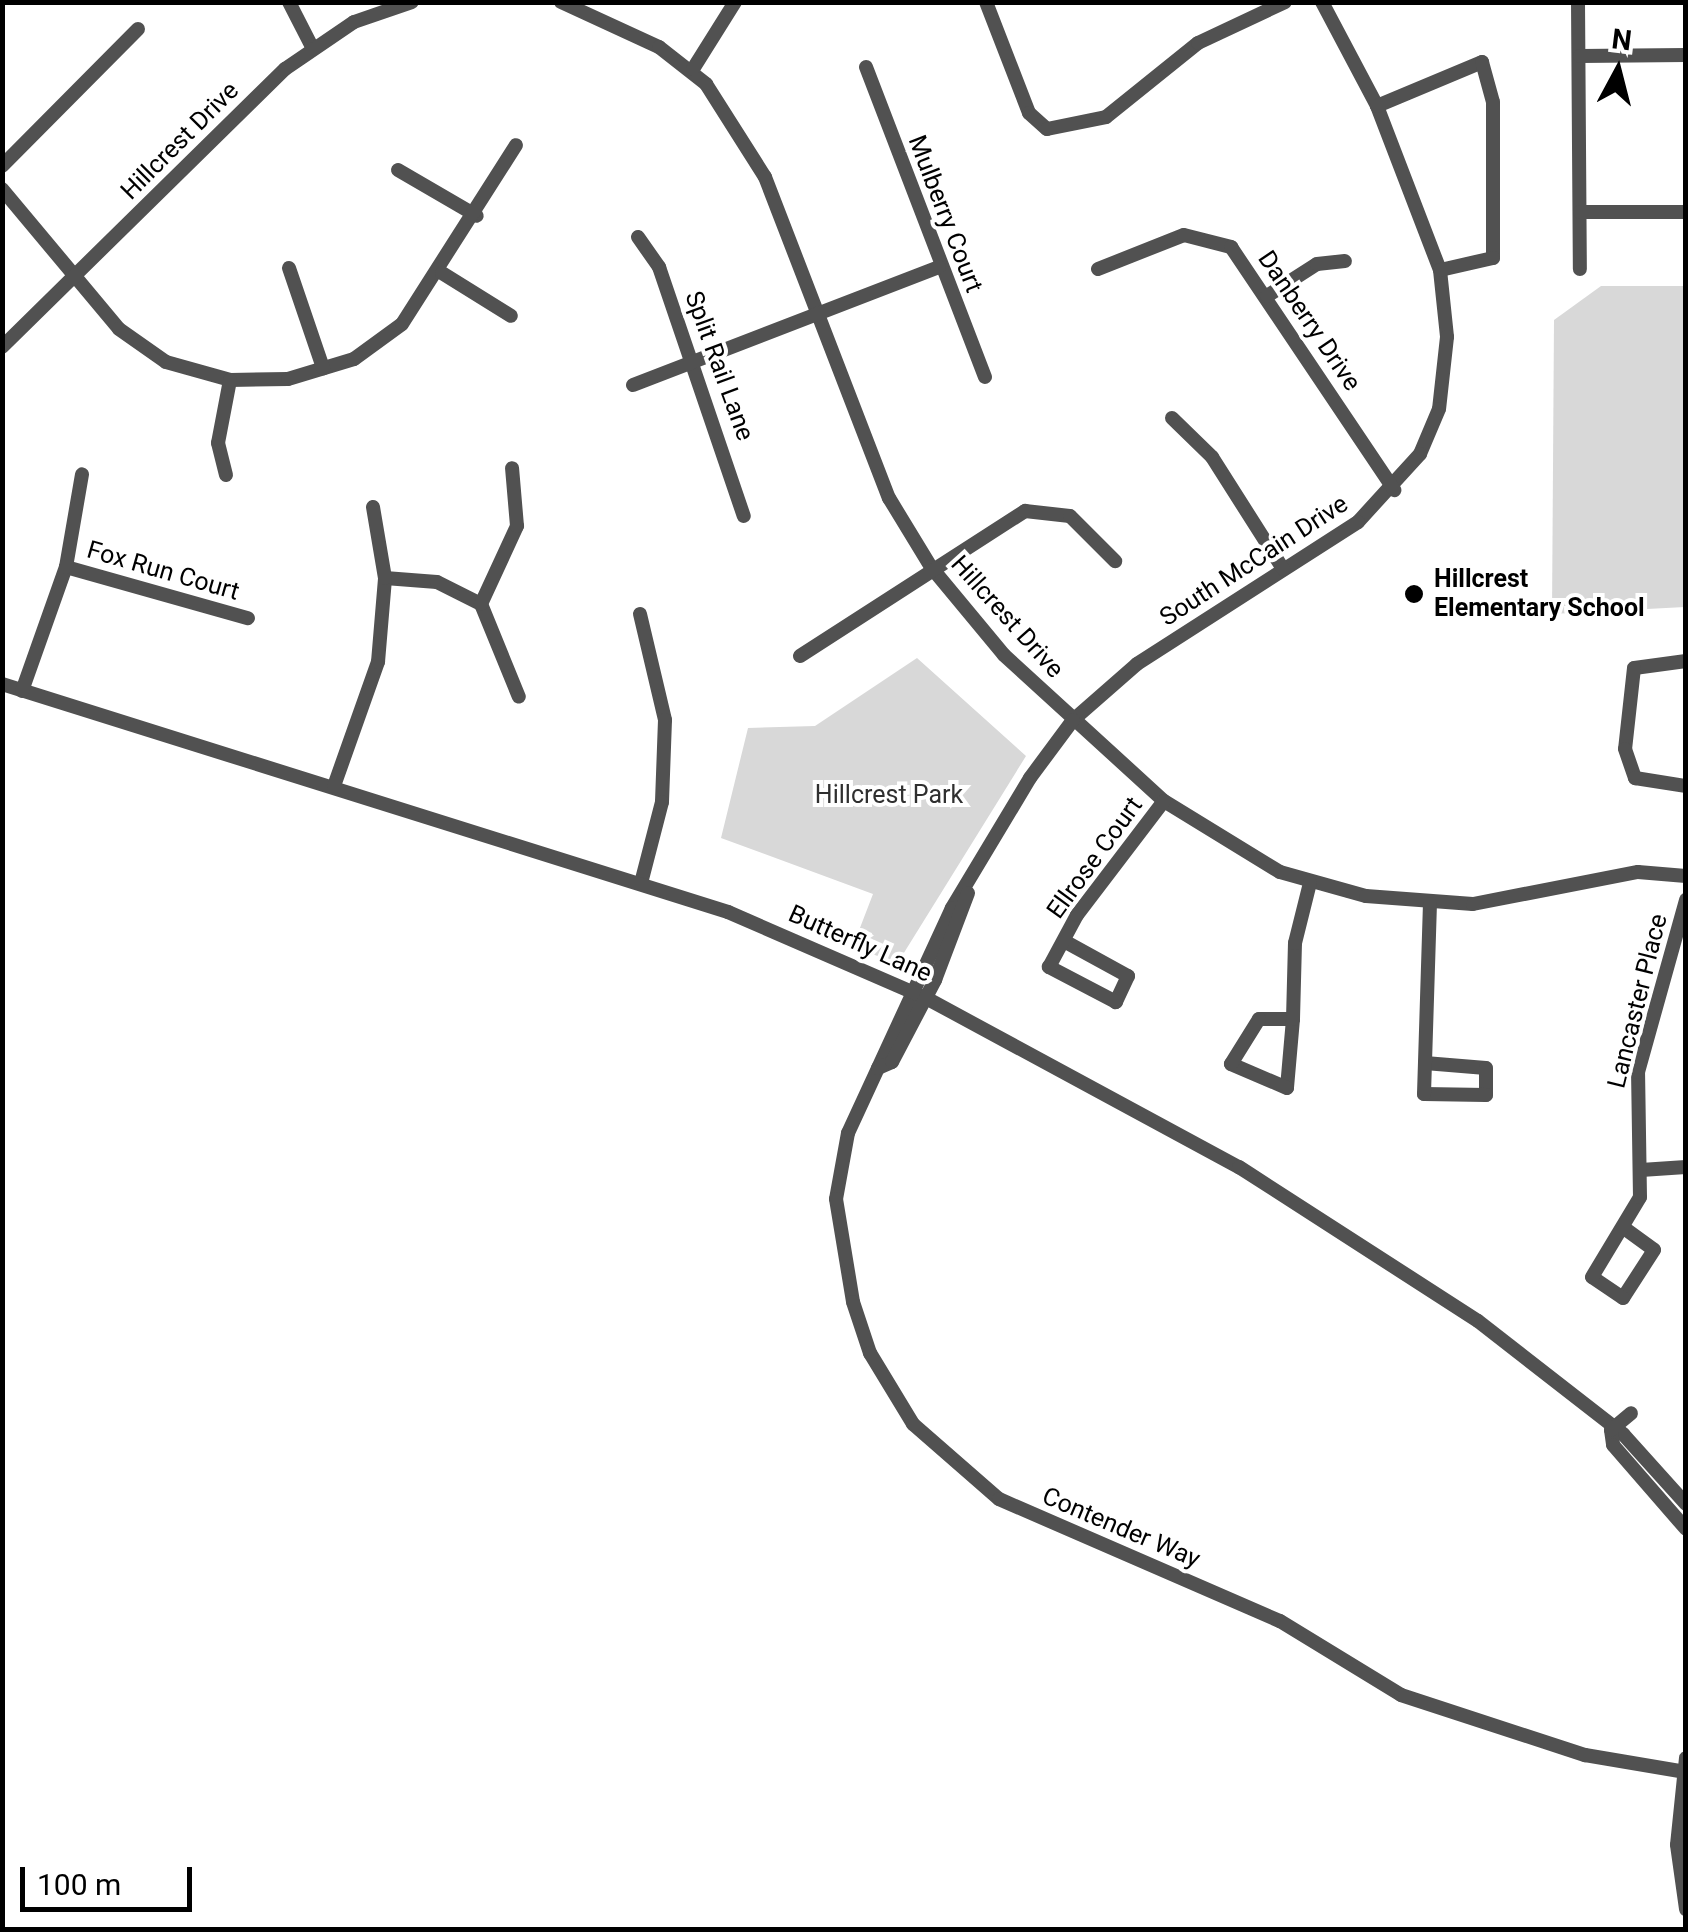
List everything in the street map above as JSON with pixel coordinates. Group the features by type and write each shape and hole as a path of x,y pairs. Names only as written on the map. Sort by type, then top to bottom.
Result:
{"street":[{"path":"289,2 312,47"},
{"name":"Hillcrest Drive","path":"2,348 312,47 412,2"},
{"name":"Hillcrest Drive","path":"561,2 693,69 765,177 889,498 930,567 1073,720 1164,801 1234,851 1310,883 1430,904 1638,872 1686,876"},
{"path":"693,69 735,2"},
{"path":"986,2 1030,113 1047,129 1106,116 1198,43 1285,2"},
{"name":"South McCain Drive","path":"918,994 1030,778 1073,720 1138,664 1284,569 1394,490 1438,409 1447,337 1440,270 1377,106 1322,2"},
{"path":"1578,2 1580,269"},
{"path":"2,166 138,29"},
{"path":"1580,56 1686,55"},
{"path":"1377,106 1482,62 1493,102 1492,258 1440,270"},
{"name":"Mulberry Court","path":"866,66 939,267 985,377"},
{"path":"2,190 119,329 166,362 230,380 323,368 354,359 402,324 442,274 516,145"},
{"path":"398,170 477,216"},
{"path":"1580,212 1686,212"},
{"name":"Danberry Drive","path":"1098,269 1184,235 1206,236 1231,247 1394,490"},
{"name":"Split Rail Lane","path":"638,237 659,268 744,516"},
{"path":"1267,296 1317,264 1345,261"},
{"path":"633,386 939,267"},
{"path":"289,268 323,368"},
{"path":"442,274 511,316"},
{"path":"226,476 218,443 230,380"},
{"path":"1172,418 1212,457 1284,569"},
{"path":"481,604 517,526 512,468"},
{"path":"22,690 66,567 82,474"},
{"path":"334,786 378,662 384,578 373,507"},
{"path":"800,656 1005,518 1044,509 1087,525 1115,562"},
{"name":"Fox Run Court","path":"66,567 248,618"},
{"path":"384,578 438,582 481,604 519,697"},
{"path":"640,614 664,720 662,802 641,883"},
{"path":"1686,661 1634,668 1625,749 1635,778 1686,786"},
{"name":"Butterfly Lane","path":"2,684 641,883 918,994 1252,1175 1518,1349 1617,1432 1686,1504"},
{"name":"Ellrose Court","path":"1064,941 1128,976 1116,1002 1051,973 1064,941 1164,801"},
{"path":"1293,1020 1256,1021 1234,1070 1286,1088 1293,1020 1295,943 1310,883"},
{"name":"Lancaster Place","path":"1624,1228 1654,1250 1623,1298 1592,1277 1624,1228 1641,1170 1638,1072 1686,900"},
{"path":"1426,1063 1486,1068 1486,1095 1424,1094 1430,904"},
{"name":"Contender Way","path":"918,994 878,1068 838,1165 839,1230 870,1353 906,1416 951,1464 1018,1508 1280,1620 1400,1696 1585,1756 1685,1772"},
{"path":"1641,1170 1686,1167"},
{"name":"Butterfly Lane","path":"1617,1432 1613,1445 1686,1529"},
{"path":"1686,1758 1678,1845 1686,1909"}],"green space":[{"path":"1601,286 1685,286 1685,607 1552,614 1554,320"},
{"name":"Hillcrest Park","path":"917,658 1026,756 897,964 853,946 873,894 721,838 748,728 815,726"}],"place":[{"name":"Hillcrest Elementary School","path":"1414,594"}]}
